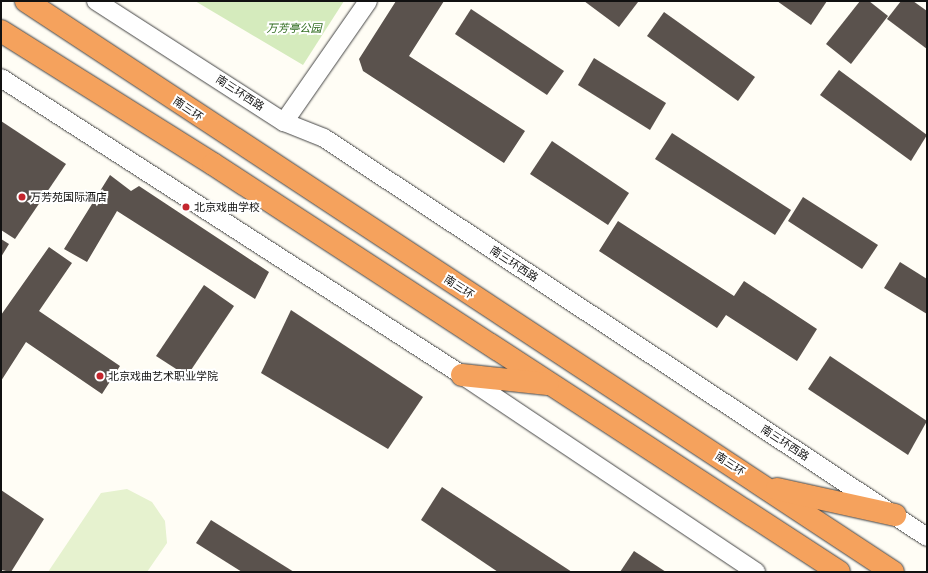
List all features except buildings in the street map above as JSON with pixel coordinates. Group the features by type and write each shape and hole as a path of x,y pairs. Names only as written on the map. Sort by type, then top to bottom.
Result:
{"highway":[{"name":"南三环","path":"26,1 893,572"},
{"path":"1,31 553,385 839,572"},
{"path":"462,375 553,385"},
{"path":"763,486 895,515"}],"street":[{"name":"南三环西路","path":"96,1 284,122 324,138 927,536"},
{"path":"284,122 368,1"},
{"path":"1,78 462,375 756,572"}],"green space":[{"name":"万芳亭公园","path":"195,1 344,1 303,65"},
{"path":"127,489 152,502 165,521 167,543 147,572 48,572 101,493"}],"place":[{"name":"万芳苑国际酒店","path":"22,197"},
{"name":"北京戏曲学校","path":"186,207"},
{"name":"北京戏曲艺术职业学院","path":"100,376"}]}
